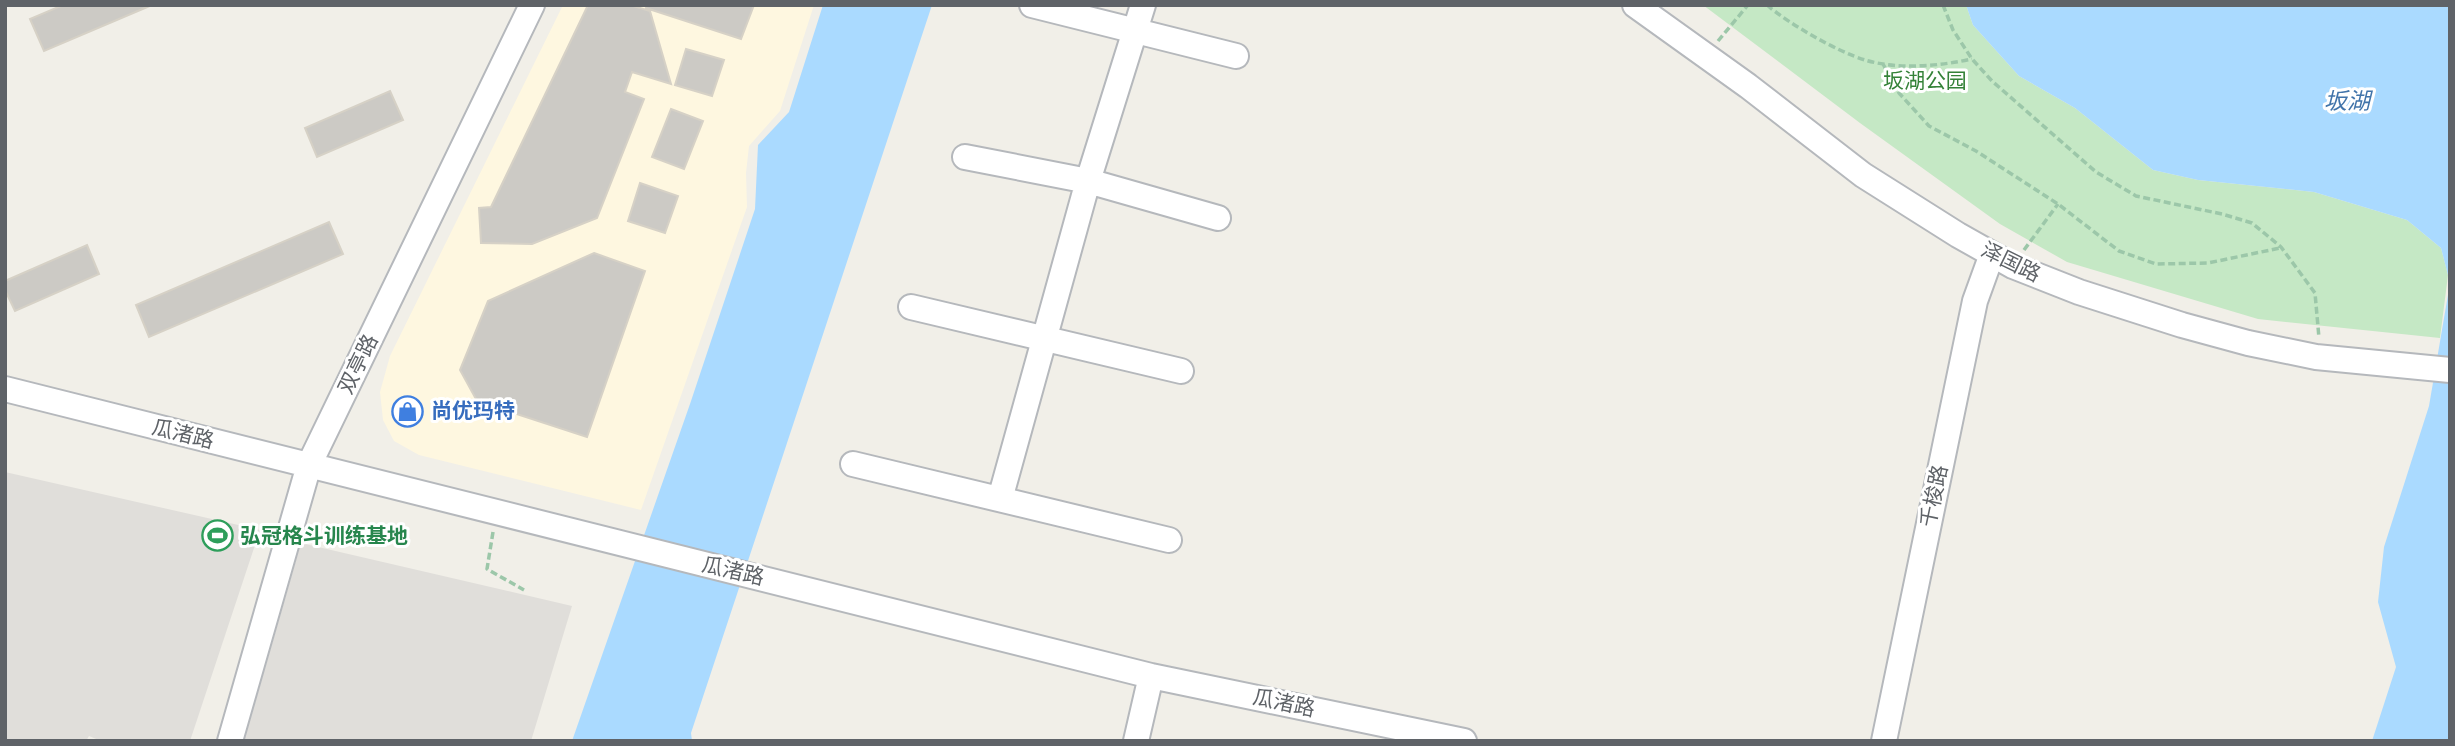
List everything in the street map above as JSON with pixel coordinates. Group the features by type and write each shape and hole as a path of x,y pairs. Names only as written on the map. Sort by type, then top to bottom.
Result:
{"street":[{"name":"双亭路","path":"230,741 309,466 532,5"},
{"path":"1032,5 1236,56"},
{"path":"1000,499 1088,181 1143,5"},
{"name":"泽国路","path":"1635,5 1863,175 2002,260 2079,292 2182,325 2316,357 2450,370"},
{"path":"965,157 1088,181 1218,218"},
{"name":"千梭路","path":"1884,741 1975,301 2002,260"},
{"path":"911,307 1181,371"},
{"name":"瓜渚路","path":"5,389 1151,676 1464,741"},
{"path":"853,464 1169,540"},
{"path":"1136,741 1151,676"}],"path":[{"path":"1707,57 1721,35 1748,5"},
{"path":"1767,5 1782,18 1864,60 1883,64 1952,63 1972,59"},
{"path":"1942,5 1953,30 1972,59 1992,82 2096,172 2136,196 2252,223 2281,247 2315,293 2319,333 2316,357"},
{"path":"1883,64 1899,93 1929,126 1976,151 2058,204 2119,251 2156,264 2208,263 2281,247"},
{"path":"2002,260 2058,204"},
{"path":"496,513 487,569 524,590"}],"shaded area":[{"path":"563,5 814,5 780,111 749,146 746,173 747,207 641,510 419,455 394,441 383,420 380,392 390,356"},
{"path":"5,472 260,530 190,741 101,741 89,736 86,741 5,741"},
{"path":"301,543 572,606 531,741 244,741"}],"green space":[{"name":"坂湖公园","path":"1703,5 1966,5 1973,25 2019,76 2075,108 2153,170 2198,180 2314,192 2407,220 2441,248 2448,275 2440,338 2258,319 2067,262 2000,224"}],"water":[{"path":"823,5 932,5 691,733 692,741 572,741 755,209 758,145 789,112"},
{"name":"坂湖","path":"1966,5 2450,5 2450,283 2441,248 2407,220 2314,192 2198,180 2153,170 2075,108 2019,76 1973,25"},
{"path":"2450,283 2450,741 2372,741 2396,667 2378,602 2384,547 2429,406"}],"building":[{"path":"63,5 152,5 44,51 30,19"},
{"path":"588,5 630,5 650,11 671,84 632,72 625,92 644,99 597,218 532,244 481,243 479,208 491,207"},
{"path":"647,5 754,5 741,39 646,8"},
{"path":"686,49 724,60 712,96 675,85"},
{"path":"390,91 403,120 317,157 305,128"},
{"path":"671,109 703,121 684,169 652,157"},
{"path":"640,183 678,196 665,233 628,221"},
{"path":"329,222 343,254 149,337 136,305"},
{"path":"87,245 99,274 15,311 5,290 5,281"},
{"path":"594,253 645,271 587,437 477,401 460,370 488,301"}],"place":[{"name":"尚优玛特","path":"408,411"},
{"name":"弘冠格斗训练基地","path":"217,536"}]}
